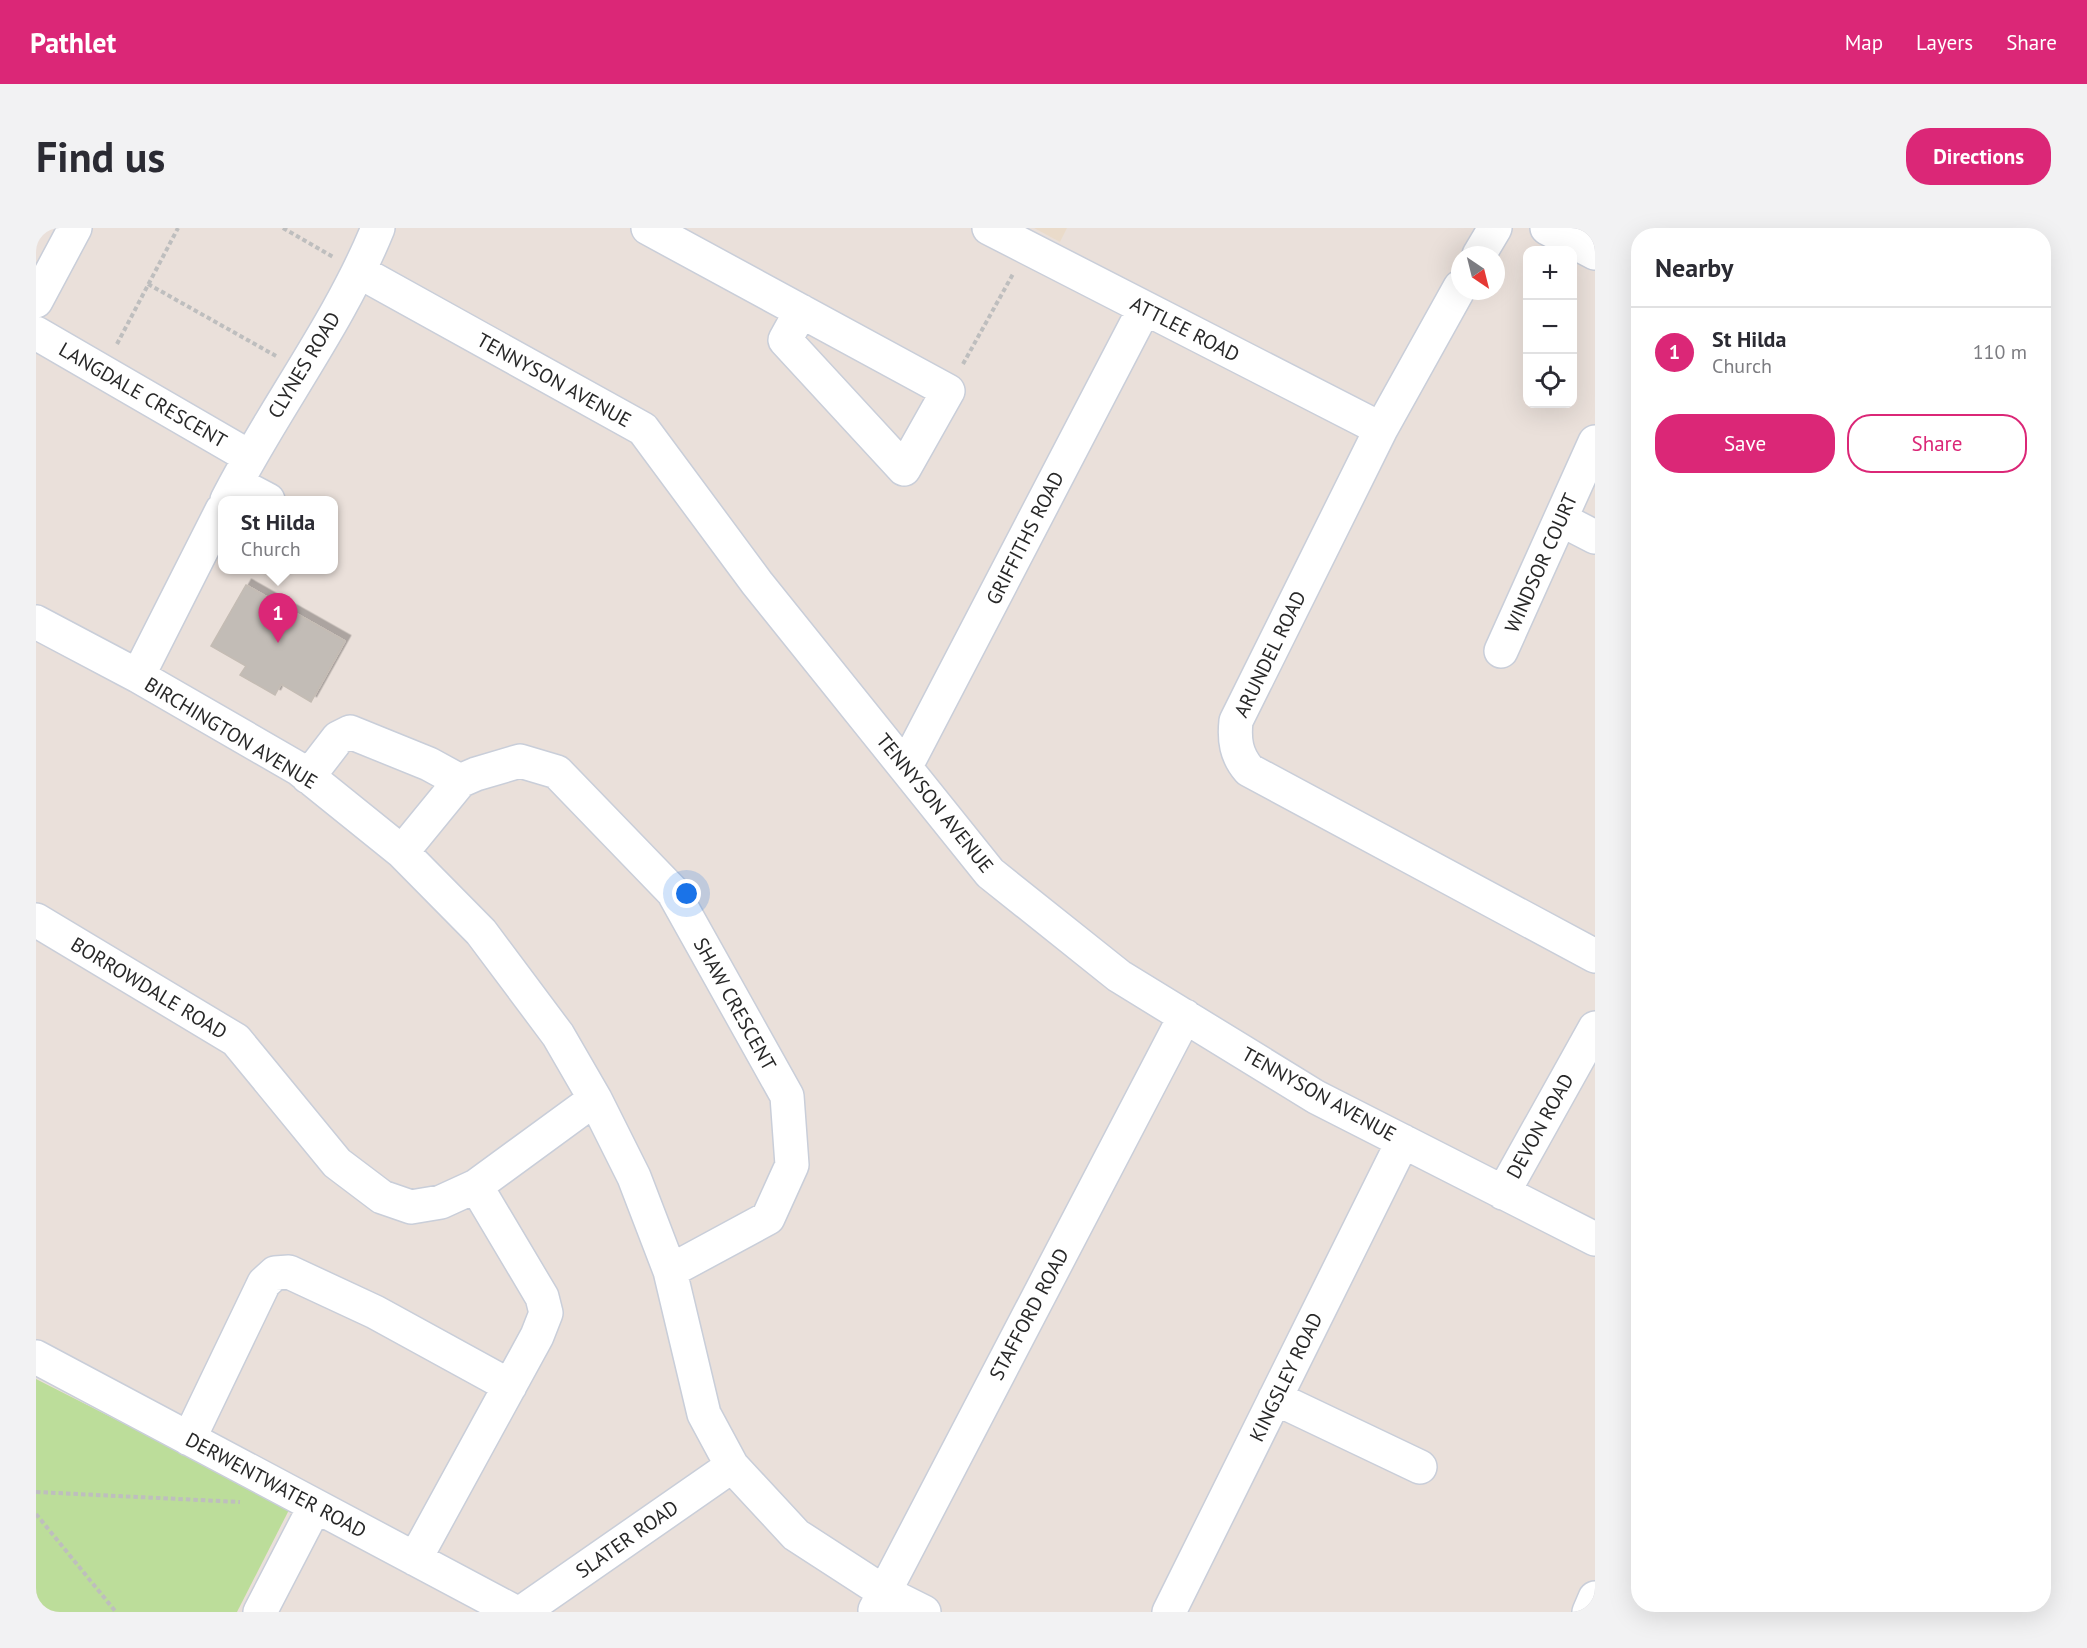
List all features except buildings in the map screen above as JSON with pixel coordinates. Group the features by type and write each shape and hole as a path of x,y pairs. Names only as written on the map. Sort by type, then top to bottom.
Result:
{"street":[{"path":"36,301 75,228"},
{"name":"CLYNES ROAD","path":"234,488 360,272 378,228"},
{"path":"648,228 801,311 948,391 904,469 785,340 801,311"},
{"name":"ATTLEE ROAD","path":"989,228 1381,429"},
{"path":"1484,246 1495,228"},
{"path":"1547,228 1595,253"},
{"name":"TENNYSON AVENUE","path":"360,272 643,429 757,583 990,873 1119,976 1316,1097 1595,1239"},
{"name":"ARUNDEL ROAD","path":"1453,300 1381,429 1236,721 1236,746 1240,760 1249,770 1595,956"},
{"name":"GRIFFITHS ROAD","path":"906,766 1144,309"},
{"name":"LANGDALE CRESCENT","path":"36,333 103,370 234,488 255,496"},
{"name":"WINDSOR COURT","path":"1501,651 1562,520 1595,442"},
{"name":"CLYNES ROAD","path":"138,676 218,519"},
{"path":"1562,520 1595,537"},
{"name":"BIRCHINGTON AVENUE","path":"36,622 138,676 308,777 402,852 481,932 558,1035 596,1099 634,1177 670,1271 704,1414 732,1466 796,1535 879,1602 924,1612"},
{"path":"308,777 338,738 350,732 429,764 460,781 402,852"},
{"name":"SHAW CRESCENT","path":"460,781 520,761 557,772 673,892 787,1096 792,1165 768,1218 670,1271"},
{"name":"BORROWDALE ROAD","path":"38,926 236,1040 337,1163 382,1197 411,1207 441,1202 476,1186 596,1099"},
{"name":"STAFFORD ROAD","path":"879,1602 1185,1016"},
{"name":"DEVON ROAD","path":"1503,1193 1595,1028"},
{"name":"KINGSLEY ROAD","path":"1169,1612 1403,1142"},
{"path":"415,1559 537,1336 546,1313 542,1297 476,1186"},
{"path":"189,1439 264,1283 275,1273 290,1272 375,1312 510,1386"},
{"name":"DERWENTWATER ROAD","path":"36,1358 515,1612"},
{"path":"1275,1398 1420,1467"},
{"name":"SLATER ROAD","path":"522,1612 732,1466"},
{"path":"260,1612 315,1506"},
{"path":"1589,1612 1595,1598"}],"path":[{"path":"103,370 178,228"},
{"path":"283,228 360,272"},
{"path":"948,391 1027,248"},
{"path":"148,285 301,370"},
{"path":"36,1492 246,1503"},
{"path":"36,1514 116,1612"}],"shaded area":[{"path":"1034,228 1067,228 1060,242"}],"green space":[{"path":"36,1379 290,1508 237,1612 48,1612 36,1606"}],"place":[{"name":"St Hilda","path":"278,643"}]}
